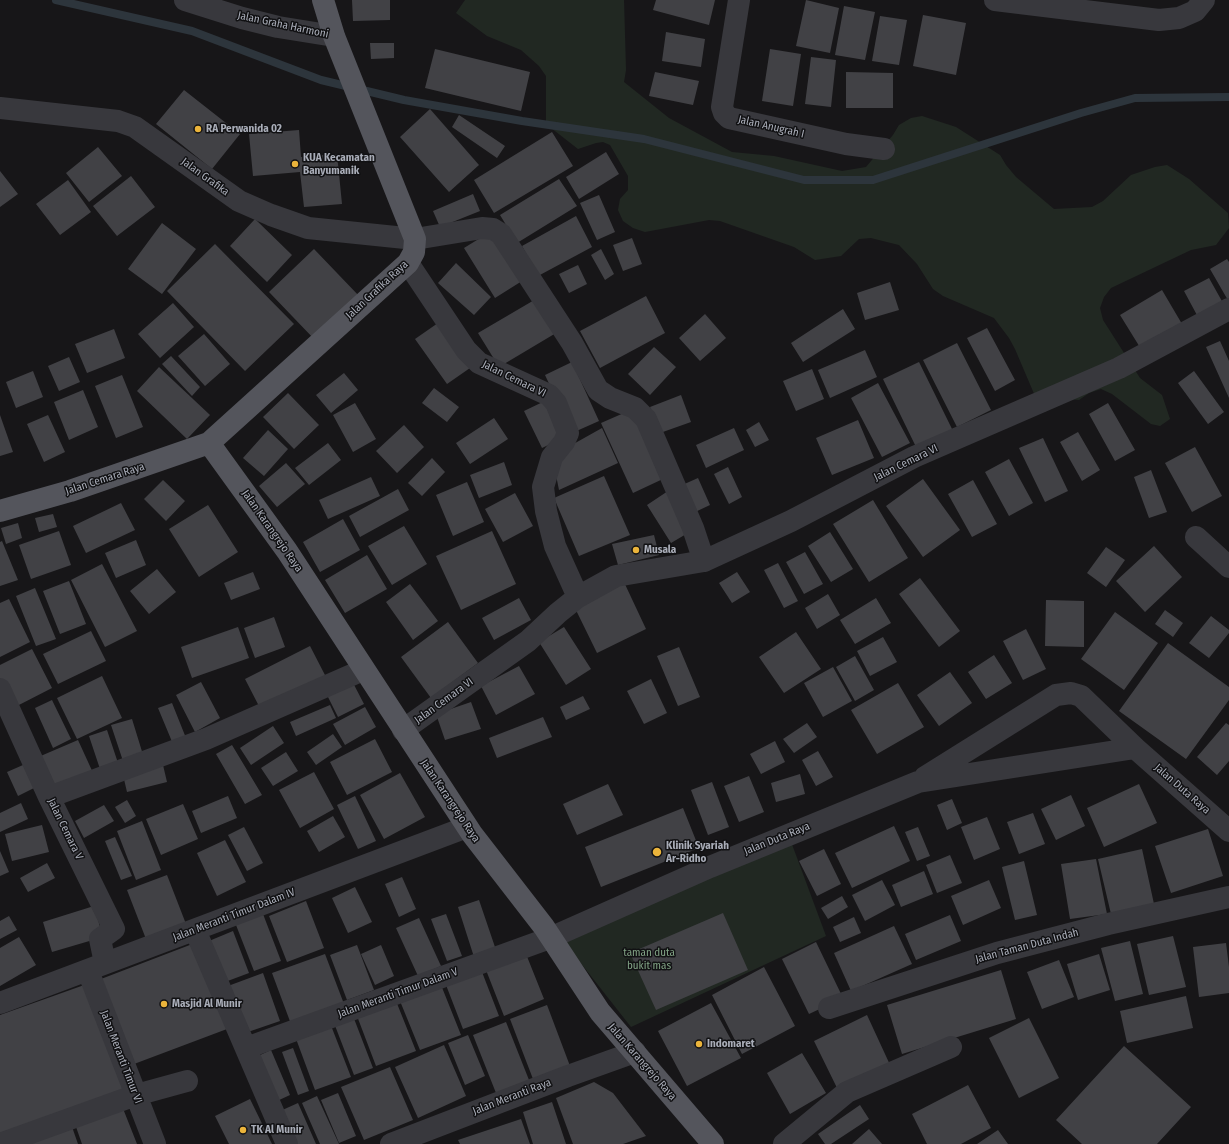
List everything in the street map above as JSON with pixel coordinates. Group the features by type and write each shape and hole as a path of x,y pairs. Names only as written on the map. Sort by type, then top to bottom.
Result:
{"main road":[{"path":"323,0 334,36 415,239"},
{"name":"Jalan Grafika Raya","path":"209,443 408,263 414,252 415,239"},
{"name":"Jalan Cemara Raya","path":"0,511 70,491 209,443"},
{"name":"Jalan Karangrejo Raya","path":"209,443 287,551 363,670 467,827 544,928 600,1012 713,1144"}],"street":[{"name":"Jalan Graha Harmoni","path":"185,0 271,25 334,36"},
{"name":"Jalan Anugrah I","path":"739,0 722,107 724,113 729,118 846,144 884,149"},
{"path":"995,0 1159,20 1179,18 1195,11 1204,0"},
{"name":"Jalan Grafika","path":"0,108 118,121 135,128 149,137 239,201 271,215 308,228 415,239 482,228 493,229 502,234 572,343 598,390 610,398 636,408 646,419 693,528 704,561"},
{"name":"Jalan Cemara VI","path":"408,263 466,350 479,363 549,395 556,403 568,433 564,442 552,457 543,487 546,511 555,546 578,597"},
{"name":"Jalan Cemara VI","path":"403,730 528,641 558,613 578,597 616,576 704,561 791,521 914,458 1119,368 1229,309"},
{"path":"1196,537 1229,567"},
{"path":"49,798 206,739 363,670"},
{"name":"Jalan Cemara V","path":"0,690 49,798 114,929 100,939 97,967"},
{"name":"Jalan Duta Raya","path":"550,938 710,867 918,782 1056,695 1071,693 1081,696 1135,748 1229,831"},
{"name":"Jalan Duta Raya","path":"918,782 1135,748"},
{"name":"Jalan Meranti Timur Dalam IV","path":"0,1003 467,827"},
{"name":"Jalan Taman Duta Indah","path":"829,1008 997,953 1108,924 1229,897"},
{"path":"195,930 287,1144"},
{"name":"Jalan Meranti Timur Dalam V","path":"246,1048 550,938"},
{"name":"Jalan Meranti Timur VI","path":"97,967 136,1095 155,1144"},
{"path":"784,1144 847,1092 951,1047"},
{"name":"Jalan Meranti Raya","path":"391,1144 635,1052"},
{"path":"0,1144 136,1095 187,1081"}],"green space":[{"path":"465,0 624,0 626,70 624,82 669,118 732,152 774,156 842,171 866,167 893,135 899,125 911,118 922,116 956,127 1000,155 1016,177 1054,209 1092,207 1103,201 1131,175 1155,167 1167,165 1189,179 1228,213 1229,228 1216,245 1191,250 1111,288 1104,297 1100,308 1103,320 1140,378 1162,395 1170,419 1160,426 1151,424 1112,394 1101,389 1089,393 1079,400 1035,396 1015,349 1009,338 994,318 943,296 933,289 917,264 899,245 871,238 859,239 841,256 815,260 794,247 720,221 709,220 645,232 633,228 623,221 618,210 620,199 628,190 628,176 610,145 603,142 578,149 546,124 546,76 539,66 521,50 487,36 456,13"},
{"name":"taman duta bukit mas","path":"790,839 826,936 631,1027 561,938"}],"building":[{"path":"352,0 390,0 390,20 353,21"},
{"path":"656,0 715,0 709,25 653,10"},
{"path":"806,0 839,8 830,53 796,46"},
{"path":"844,6 875,12 865,60 835,55"},
{"path":"923,15 966,23 956,75 913,66"},
{"path":"880,16 907,20 899,65 872,61"},
{"path":"666,32 705,39 701,67 662,61"},
{"path":"370,43 394,43 394,58 371,59"},
{"path":"435,49 530,72 521,111 425,88"},
{"path":"770,49 801,54 793,106 762,101"},
{"path":"811,57 836,60 831,107 805,104"},
{"path":"655,72 699,81 693,105 649,96"},
{"path":"846,72 893,73 893,108 846,108"},
{"name":"RA Perwanida 02","path":"184,90 240,134 212,169 156,124"},
{"path":"430,109 479,165 449,192 400,137"},
{"path":"459,115 505,146 497,158 452,127"},
{"name":"KUA Kecamatan Banyumanik","path":"299,130 301,157 337,154 342,204 304,207 300,172 253,176 249,134"},
{"path":"552,132 573,166 494,213 474,180"},
{"path":"98,147 122,176 89,202 66,173"},
{"path":"606,152 619,174 579,199 566,177"},
{"path":"0,171 18,194 0,207"},
{"path":"131,176 155,207 117,236 93,206"},
{"path":"559,179 577,206 517,243 500,215"},
{"path":"68,180 91,212 60,235 36,204"},
{"path":"473,194 480,211 440,227 433,211"},
{"path":"599,195 615,232 597,240 580,203"},
{"path":"576,216 592,247 538,276 522,246"},
{"path":"255,219 292,255 267,282 230,246"},
{"path":"162,223 196,249 162,294 128,269"},
{"path":"490,232 522,281 495,298 464,248"},
{"path":"632,238 642,264 623,271 613,245"},
{"path":"215,244 294,324 245,371 167,291"},
{"path":"314,249 360,297 316,341 269,292"},
{"path":"601,249 614,274 605,280 591,255"},
{"path":"1227,259 1229,262 1229,302 1210,269"},
{"path":"456,263 491,297 474,315 438,283"},
{"path":"578,265 587,284 569,293 559,274"},
{"path":"1209,278 1223,303 1198,317 1184,291"},
{"path":"890,282 899,310 865,320 857,293"},
{"path":"1162,290 1182,324 1141,349 1120,315"},
{"path":"646,296 665,333 600,368 580,331"},
{"path":"536,299 556,333 499,367 478,333"},
{"path":"173,303 194,327 160,358 138,334"},
{"path":"843,309 855,329 803,362 791,343"},
{"path":"705,314 726,338 700,361 679,338"},
{"path":"438,323 470,368 447,384 415,339"},
{"path":"987,328 1015,380 995,391 967,338"},
{"path":"114,329 125,358 87,373 75,344"},
{"path":"204,334 230,364 205,386 178,356"},
{"path":"1220,341 1229,361 1229,398 1206,347"},
{"path":"957,343 991,410 957,427 923,360"},
{"path":"654,347 676,367 650,395 628,374"},
{"path":"865,350 877,377 830,398 818,370"},
{"path":"171,356 200,387 192,396 162,364"},
{"path":"69,357 80,382 59,391 48,366"},
{"path":"572,362 599,421 572,433 545,375"},
{"path":"919,362 953,431 917,449 883,379"},
{"path":"159,367 210,415 187,439 137,391"},
{"path":"812,369 824,399 796,411 783,381"},
{"path":"33,371 43,397 16,408 6,382"},
{"path":"1194,371 1224,412 1208,424 1178,383"},
{"path":"344,373 358,390 331,413 316,395"},
{"path":"122,375 143,427 116,438 95,386"},
{"path":"878,383 910,443 882,457 851,398"},
{"path":"434,388 459,407 447,422 422,403"},
{"path":"83,390 98,427 69,440 54,402"},
{"path":"288,393 319,425 294,449 263,417"},
{"path":"681,395 691,422 660,433 650,407"},
{"path":"549,399 567,436 542,448 524,411"},
{"path":"355,403 376,439 353,452 333,415"},
{"path":"1108,403 1135,450 1115,461 1089,414"},
{"path":"633,409 665,478 633,493 601,423"},
{"path":"0,415 13,452 0,456"},
{"path":"48,415 65,452 44,462 27,424"},
{"path":"494,418 508,439 470,464 456,443"},
{"path":"858,420 874,458 832,475 816,438"},
{"path":"759,422 769,440 755,447 746,430"},
{"path":"404,425 424,447 397,473 376,451"},
{"path":"602,428 618,463 559,490 555,470 561,451"},
{"path":"734,428 744,450 706,468 696,445"},
{"path":"268,430 288,449 264,476 243,458"},
{"path":"1078,432 1100,470 1082,481 1060,442"},
{"path":"1043,438 1068,491 1045,502 1019,448"},
{"path":"328,443 341,460 309,485 295,468"},
{"path":"1195,447 1222,496 1192,512 1165,463"},
{"path":"432,458 445,472 422,496 408,483"},
{"path":"1009,459 1033,503 1009,516 985,472"},
{"path":"504,462 512,485 479,498 470,475"},
{"path":"286,463 305,484 277,507 259,486"},
{"path":"728,467 742,497 729,504 714,474"},
{"path":"1151,470 1167,512 1149,518 1134,477"},
{"path":"604,476 630,535 579,556 554,498"},
{"path":"371,477 380,496 328,519 319,500"},
{"path":"698,478 710,505 693,513 680,486"},
{"path":"923,479 960,530 923,557 886,506"},
{"path":"163,480 185,501 166,521 144,499"},
{"path":"973,480 997,524 972,537 948,494"},
{"path":"467,482 484,522 453,536 436,495"},
{"path":"398,489 409,510 360,537 349,516"},
{"path":"668,491 693,530 671,543 647,505"},
{"path":"515,493 533,526 503,542 485,509"},
{"path":"873,500 908,558 869,582 833,524"},
{"path":"121,503 135,530 86,553 73,526"},
{"path":"208,505 238,552 199,577 169,529"},
{"path":"53,514 57,527 39,532 35,518"},
{"path":"343,519 360,550 320,572 303,542"},
{"path":"18,523 22,538 6,544 1,528"},
{"path":"404,526 427,564 392,585 368,546"},
{"path":"59,531 71,565 31,579 19,545"},
{"path":"492,531 516,584 461,610 436,556"},
{"path":"830,532 853,569 831,582 808,546"},
{"name":"Musala","path":"654,535 659,555 618,565 612,544"},
{"path":"136,540 146,565 116,578 105,553"},
{"path":"2,541 18,580 0,586 0,542"},
{"path":"1154,546 1182,577 1145,612 1116,581"},
{"path":"1106,547 1125,560 1106,587 1087,573"},
{"path":"805,552 823,584 804,594 786,562"},
{"path":"367,555 387,589 345,613 325,580"},
{"path":"778,563 798,601 784,608 764,570"},
{"path":"102,564 137,631 105,647 71,580"},
{"path":"157,569 176,592 149,614 130,591"},
{"path":"253,572 260,589 231,600 224,583"},
{"path":"737,572 750,592 732,603 719,583"},
{"path":"920,578 960,631 939,647 899,594"},
{"path":"623,580 646,629 597,653 573,604"},
{"path":"69,581 86,624 60,634 43,591"},
{"path":"410,584 438,621 413,640 386,602"},
{"path":"35,588 56,639 36,646 16,596"},
{"path":"828,594 840,615 817,629 805,608"},
{"path":"519,598 531,620 494,640 482,618"},
{"path":"876,598 891,623 855,644 840,620"},
{"path":"9,599 30,642 0,657 0,603"},
{"path":"1046,600 1084,601 1084,647 1045,646"},
{"path":"1165,610 1183,623 1173,637 1155,624"},
{"path":"1115,612 1158,643 1124,690 1081,659"},
{"path":"1211,616 1229,630 1229,633 1209,658 1189,643"},
{"path":"274,617 285,647 255,658 244,628"},
{"path":"448,622 478,663 431,698 401,657"},
{"path":"238,627 249,658 192,678 181,647"},
{"path":"564,627 591,669 566,685 539,642"},
{"path":"1026,629 1046,669 1023,680 1003,641"},
{"path":"91,631 106,661 58,684 43,654"},
{"path":"796,632 821,669 784,693 759,657"},
{"path":"883,637 897,662 870,676 857,651"},
{"path":"1168,643 1229,687 1229,700 1186,759 1119,711"},
{"path":"310,646 326,677 261,710 245,679"},
{"path":"679,647 700,697 678,706 657,656"},
{"path":"32,649 52,688 15,707 0,678 0,665"},
{"path":"994,655 1012,683 986,699 968,672"},
{"path":"855,656 874,690 855,701 836,667"},
{"path":"519,666 535,694 496,715 481,686"},
{"path":"833,667 852,701 823,717 804,683"},
{"path":"950,672 972,703 939,726 917,695"},
{"path":"102,676 122,718 77,739 57,698"},
{"path":"351,679 364,704 338,717 325,691"},
{"path":"651,679 667,713 644,724 627,691"},
{"path":"201,682 220,718 195,732 176,695"},
{"path":"898,683 924,727 877,754 851,710"},
{"path":"583,696 590,709 566,720 560,707"},
{"path":"52,700 71,739 53,748 35,708"},
{"path":"471,702 481,729 445,740 436,714"},
{"path":"172,703 186,738 173,744 158,708"},
{"path":"330,705 336,718 296,736 290,722"},
{"path":"365,707 376,727 345,745 333,724"},
{"path":"543,717 552,737 497,758 489,738"},
{"path":"132,719 144,758 124,764 111,725"},
{"path":"807,723 817,737 794,753 783,739"},
{"path":"1226,723 1229,725 1229,761 1217,775 1197,757"},
{"path":"273,726 284,743 251,765 240,748"},
{"path":"107,730 119,766 101,772 89,736"},
{"path":"333,734 342,747 316,765 307,752"},
{"path":"375,739 392,772 347,795 330,762"},
{"path":"78,740 94,775 52,793 36,758"},
{"path":"775,741 785,762 761,774 750,754"},
{"path":"232,745 262,795 245,804 216,754"},
{"path":"818,751 833,777 816,786 802,760"},
{"path":"286,752 298,771 273,786 261,768"},
{"path":"23,765 34,788 18,796 7,772"},
{"path":"163,765 167,782 127,792 123,775"},
{"path":"314,772 334,809 300,828 279,790"},
{"path":"400,773 425,817 384,839 360,795"},
{"path":"800,774 805,794 776,802 771,783"},
{"path":"749,776 764,812 739,822 724,786"},
{"path":"712,782 729,827 708,835 691,790"},
{"path":"608,784 623,815 577,835 563,804"},
{"path":"1139,784 1157,823 1104,847 1087,808"},
{"path":"1071,795 1085,826 1056,840 1041,809"},
{"path":"228,796 237,818 201,833 192,811"},
{"path":"355,796 376,841 358,849 337,805"},
{"path":"952,799 962,823 947,830 937,805"},
{"path":"127,800 136,816 125,823 115,807"},
{"path":"21,803 28,819 0,832 0,813"},
{"path":"183,804 198,839 161,855 146,819"},
{"path":"104,805 114,821 84,838 75,821"},
{"path":"683,808 699,848 601,887 585,847"},
{"path":"1033,813 1045,844 1019,854 1007,822"},
{"path":"333,816 345,837 319,852 307,831"},
{"path":"987,817 1000,849 974,860 961,827"},
{"path":"142,821 161,870 136,880 117,831"},
{"path":"42,825 49,852 12,861 5,834"},
{"path":"894,826 910,861 852,888 835,853"},
{"path":"244,827 263,863 247,871 228,835"},
{"path":"918,827 930,856 917,861 905,832"},
{"path":"1208,829 1223,876 1171,893 1155,846"},
{"path":"115,837 132,876 121,880 105,841"},
{"path":"225,840 246,882 217,896 197,853"},
{"path":"824,849 841,884 817,896 799,861"},
{"path":"1142,849 1154,904 1111,914 1098,859"},
{"path":"0,851 9,872 0,876"},
{"path":"950,855 962,883 937,893 926,865"},
{"path":"1096,859 1107,914 1070,919 1061,864"},
{"path":"1024,861 1037,915 1015,920 1002,867"},
{"path":"47,863 55,878 28,892 20,878"},
{"path":"924,871 933,894 901,907 892,885"},
{"path":"167,875 186,924 146,939 127,890"},
{"path":"402,877 416,909 399,917 385,884"},
{"path":"882,880 895,905 865,921 852,895"},
{"path":"989,880 1001,908 963,925 951,896"},
{"path":"355,887 372,922 348,933 332,898"},
{"path":"842,896 848,907 828,919 821,908"},
{"path":"479,900 496,950 474,957 458,907"},
{"path":"306,901 324,948 287,962 269,916"},
{"path":"94,906 103,937 52,952 43,922"},
{"path":"723,913 748,970 656,1010 630,953"},
{"path":"263,914 281,961 254,971 236,925"},
{"path":"446,914 462,956 447,961 431,919"},
{"path":"950,915 961,941 916,960 905,934"},
{"path":"9,916 17,930 0,939 0,921"},
{"path":"854,917 861,933 840,942 833,927"},
{"path":"419,918 441,966 418,976 396,928"},
{"path":"894,926 912,964 851,991 834,953"},
{"path":"233,931 249,973 225,982 209,941"},
{"path":"1173,936 1186,987 1149,995 1137,944"},
{"path":"19,937 36,965 0,986 0,948"},
{"path":"1130,941 1143,994 1115,1001 1101,948"},
{"path":"816,942 843,998 809,1014 782,959"},
{"name":"Masjid Al Munir","path":"195,943 227,1029 134,1064 101,979"},
{"path":"1226,943 1229,967 1229,993 1199,997 1193,947"},
{"path":"357,945 374,990 347,1000 330,955"},
{"path":"381,945 394,976 375,985 361,954"},
{"path":"325,954 344,1004 291,1024 272,973"},
{"path":"526,954 544,999 504,1016 486,970"},
{"path":"1099,954 1110,990 1078,1000 1067,964"},
{"path":"1059,960 1074,997 1042,1009 1027,972"},
{"path":"764,967 795,1026 742,1054 712,995"},
{"path":"1001,970 1016,1019 902,1054 887,1005"},
{"path":"482,972 499,1016 463,1029 446,985"},
{"path":"263,973 280,1021 245,1033 228,986"},
{"path":"87,984 126,1092 0,1139 0,1015"},
{"path":"441,985 461,1035 420,1050 400,1001"},
{"path":"1186,996 1193,1028 1127,1043 1120,1011"},
{"path":"396,1001 416,1051 376,1066 357,1016"},
{"name":"Indomaret","path":"711,1003 741,1058 687,1086 658,1031"},
{"path":"547,1005 570,1066 533,1079 510,1019"},
{"path":"867,1015 891,1067 839,1092 814,1041"},
{"path":"353,1016 373,1068 354,1075 334,1023"},
{"path":"1029,1018 1059,1078 1019,1098 989,1038"},
{"path":"506,1022 529,1080 496,1093 473,1035"},
{"path":"330,1023 351,1077 315,1090 295,1036"},
{"path":"468,1035 485,1076 465,1085 448,1043"},
{"path":"444,1045 466,1096 418,1118 395,1067"},
{"path":"1124,1046 1191,1107 1157,1144 1082,1144 1056,1120"},
{"path":"293,1048 309,1091 298,1095 282,1052"},
{"path":"271,1050 290,1095 277,1101 258,1056"},
{"path":"802,1053 826,1093 790,1114 767,1073"},
{"path":"390,1067 413,1120 364,1140 341,1087"},
{"path":"594,1082 613,1093 646,1136 623,1144 573,1144 556,1098"},
{"path":"968,1085 991,1128 961,1144 927,1144 912,1114"},
{"path":"338,1093 356,1136 339,1143 321,1100"},
{"path":"317,1096 339,1144 320,1144 302,1103"},
{"name":"TK Al Munir","path":"250,1099 272,1144 229,1144 215,1116"},
{"path":"552,1102 566,1144 533,1144 523,1112"},
{"path":"298,1103 316,1144 291,1144 278,1112"},
{"path":"860,1105 869,1119 831,1144 825,1144 818,1134"},
{"path":"122,1106 137,1144 82,1144 75,1124"},
{"path":"521,1119 530,1144 460,1144 458,1140"},
{"path":"71,1124 78,1144 17,1144"},
{"path":"869,1129 882,1144 852,1144"},
{"path":"998,1130 1008,1144 977,1144"}],"waterway":[{"path":"56,0 192,31 321,80 404,100 522,121 644,139 804,180 873,180 1081,113 1135,98 1229,97"}],"place":[{"name":"RA Perwanida 02","path":"198,129"},
{"name":"KUA Kecamatan Banyumanik","path":"295,164"},
{"name":"Musala","path":"636,550"},
{"name":"Klinik Syariah Ar-Ridho","path":"657,852"},
{"name":"Masjid Al Munir","path":"164,1004"},
{"name":"Indomaret","path":"699,1044"},
{"name":"TK Al Munir","path":"243,1130"}]}
